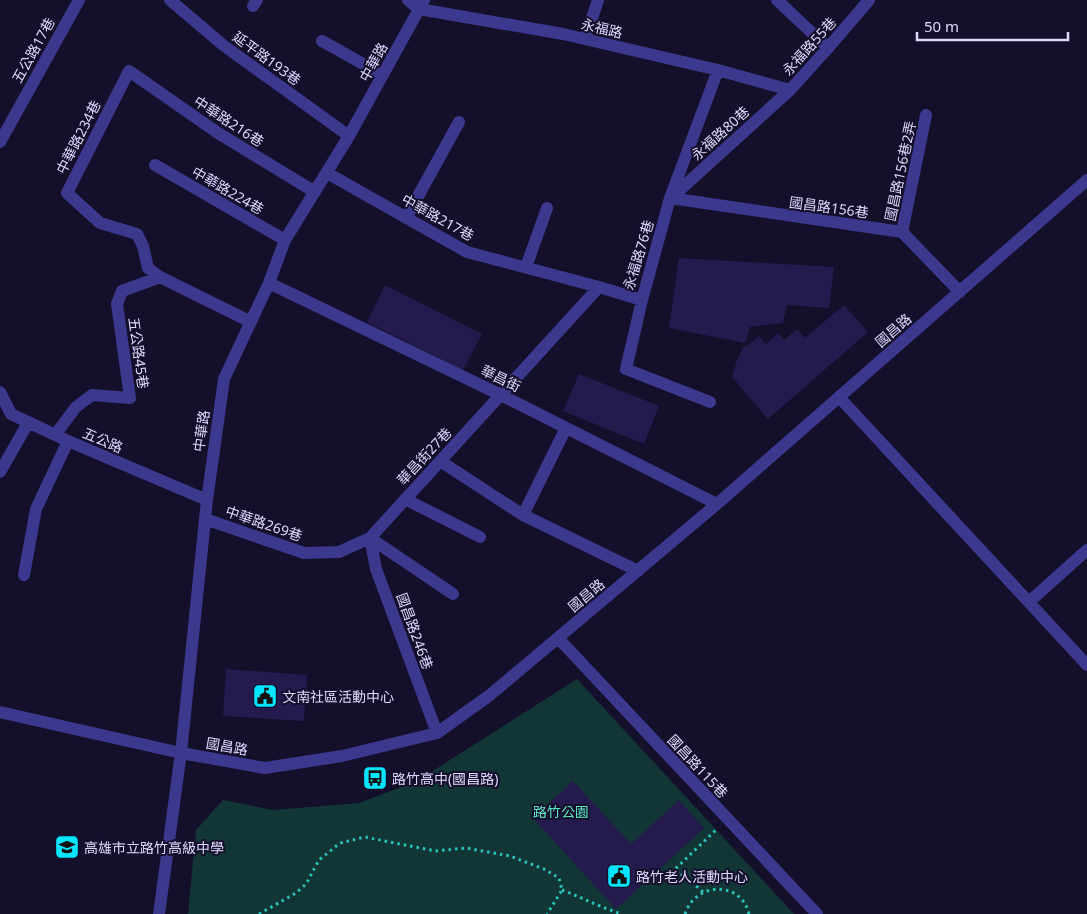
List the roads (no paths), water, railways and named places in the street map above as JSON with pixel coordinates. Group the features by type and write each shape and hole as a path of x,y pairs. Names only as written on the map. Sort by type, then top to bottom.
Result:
{"street":[{"name":"五公路17巷","path":"0,142 79,0"},
{"name":"延平路193巷","path":"170,0 223,45 349,136"},
{"name":"永福路","path":"408,0 422,5 563,34 718,70 790,90"},
{"path":"585,39 598,0"},
{"path":"777,0 828,48"},
{"name":"永福路55巷","path":"790,90 869,0"},
{"name":"中華路","path":"159,914 182,753 207,500 224,379 270,283 285,240 349,136 422,5"},
{"path":"322,41 383,75"},
{"name":"永福路76巷","path":"501,395 599,287 642,300 670,198 718,70"},
{"name":"中華路216巷","path":"129,71 218,133 315,192"},
{"name":"中華路234巷","path":"129,71 66,192 100,222 137,234 143,246 148,268 160,277 251,322"},
{"name":"永福路80巷","path":"670,198 790,90"},
{"name":"國昌路156巷2弄","path":"902,232 926,115"},
{"path":"406,218 459,122"},
{"name":"中華路224巷","path":"155,165 285,240"},
{"name":"中華路217巷","path":"327,173 467,252 599,287"},
{"name":"國昌路","path":"4,712 182,753 265,768 342,756 436,734 490,695 717,504 1087,180"},
{"name":"國昌路156巷","path":"670,198 902,232"},
{"path":"526,267 547,208"},
{"path":"902,232 960,292"},
{"name":"五公路45巷","path":"55,435 76,407 92,395 130,398 117,304 122,291 160,277"},
{"name":"華昌街","path":"270,283 501,395 717,504"},
{"path":"642,300 626,369 710,402"},
{"name":"五公路","path":"0,392 11,414 28,423 207,500"},
{"name":"華昌街27巷","path":"370,538 501,395"},
{"path":"839,397 1087,665"},
{"path":"0,472 28,423"},
{"path":"523,515 566,428"},
{"path":"24,575 36,509 68,441"},
{"path":"440,461 523,515 638,571"},
{"path":"405,499 480,537"},
{"name":"中華路269巷","path":"205,519 304,553 339,552 370,538"},
{"path":"370,538 453,594"},
{"name":"國昌路246巷","path":"370,538 376,569 436,734"},
{"path":"1029,602 1087,550"},
{"name":"國昌路115巷","path":"558,638 817,914"},
{"path":"0,704 4,712"}],"place":[{"name":"文南社區活動中心","path":"265,696"},
{"name":"路竹高中(國昌路)","path":"375,778"},
{"name":"高雄市立路竹高級中學","path":"67,847"},
{"name":"路竹老人活動中心","path":"619,876"}],"park label":[{"name":"路竹公園","path":"561,811"}]}
